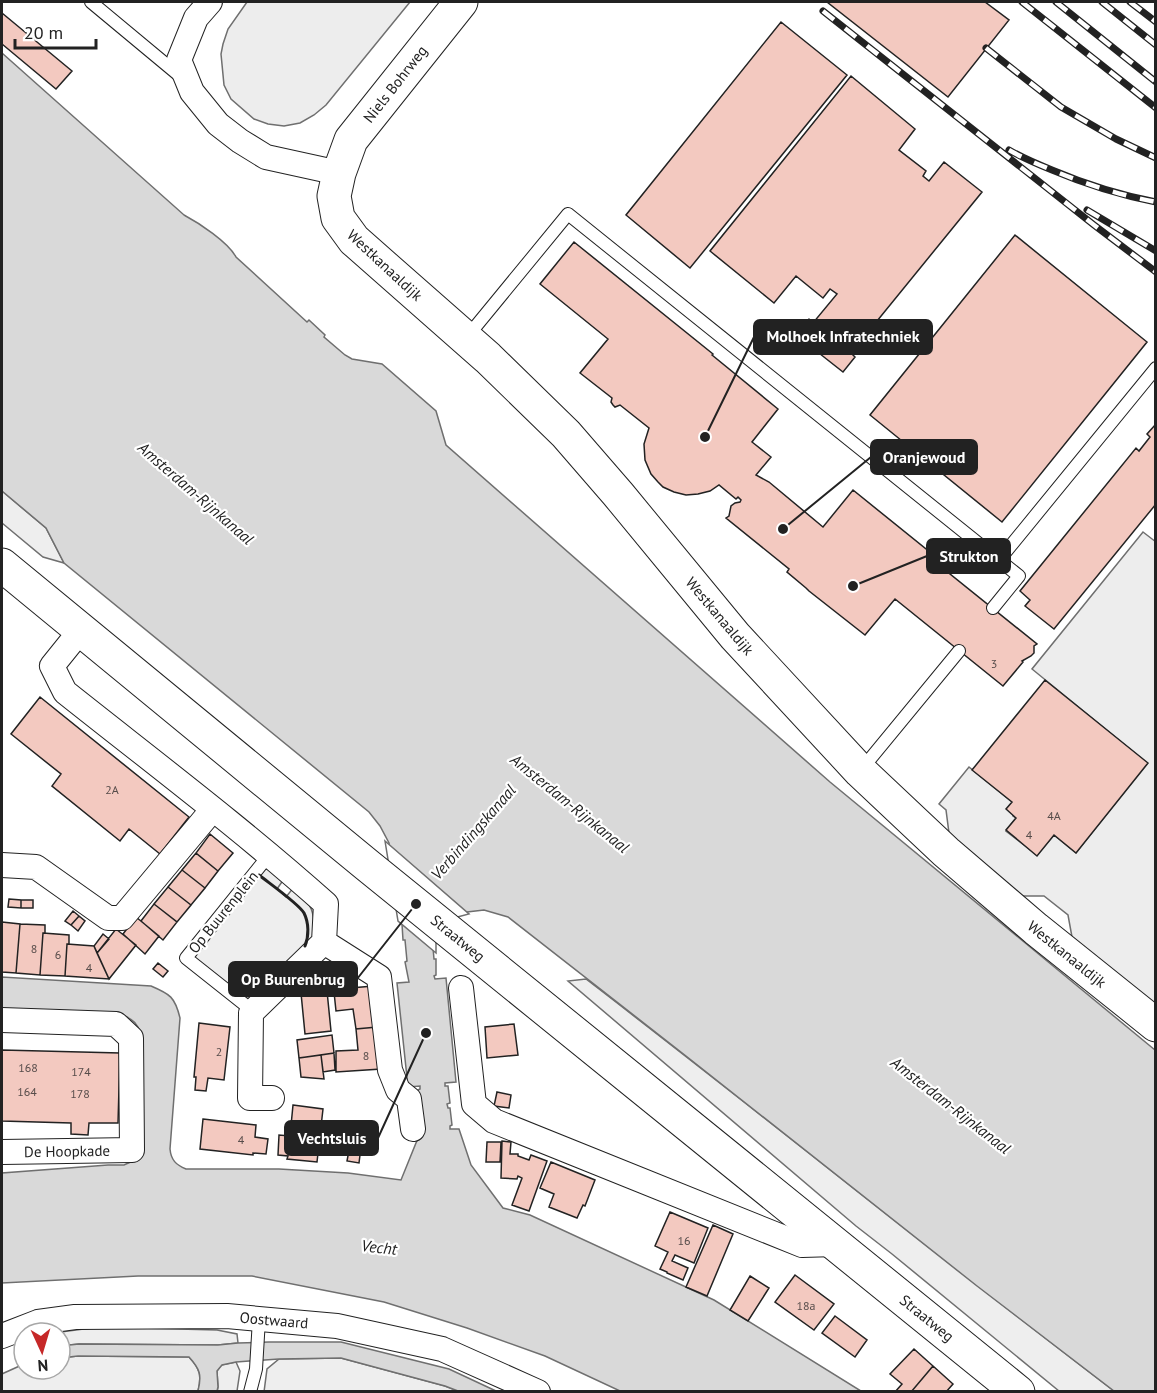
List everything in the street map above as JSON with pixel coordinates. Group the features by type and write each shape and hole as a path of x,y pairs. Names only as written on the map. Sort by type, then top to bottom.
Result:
{"street":[{"path":"210,2 196,18 179,60 192,92 218,124 266,157 339,173"},
{"name":"Niels Bohrweg","path":"339,173 351,140 461,2"},
{"name":"Westkanaaldijk","path":"339,173 334,196 338,218 354,240 509,377 566,434 735,636 860,771 946,852 1027,922 1155,1025"},
{"name":"Straatweg","path":"2,565 367,865 1018,1392"},
{"path":"81,630 52,666 65,692 213,809 326,904 324,942 251,1014 250,1098 272,1098"},
{"path":"2,865 36,867 108,918 122,918 213,809"},
{"path":"324,942 379,977 390,1070 398,1090 409,1099 413,1129"},
{"path":"461,988 474,1104 494,1121 802,1245 836,1244"},
{"name":"De Hoopkade","path":"2,1020 116,1024 131,1038 132,1150 2,1152"},
{"name":"Oostwaard","path":"2,1336 38,1322 75,1317 226,1316 337,1326 442,1349 538,1392"}],"lane":[{"path":"91,2 189,84"},
{"path":"466,338 568,214 1019,576 993,608"},
{"path":"999,560 1155,368"},
{"path":"860,771 959,651"},
{"name":"Op Buurenplein","path":"251,1014 244,1004 186,958 262,849"},
{"path":"250,1392 256,1369 259,1320"}],"shaded area":[{"path":"247,2 410,2 326,105 300,123 284,126 254,119 231,99 224,85 221,54 223,44 228,29"},
{"path":"2,491 46,528 64,563 43,557 2,523"},
{"path":"1143,532 1156,542 1155,1006 1072,937 1068,915 1044,896 1022,896 949,833 946,810 939,804 969,767 1012,802 1013,816 1016,818 1006,831 1037,855 1054,835 1076,853 1147,763 1032,669"},
{"path":"264,869 270,869 284,879 277,889 286,897 294,887 309,904 314,921 313,937 256,994 247,997 239,994 193,957"},
{"path":"586,979 1114,1391 1059,1391 856,1226 568,981"},
{"path":"99,1327 217,1330 237,1334 238,1343 72,1345 72,1331"},
{"path":"72,1357 189,1357 199,1372 198,1391 2,1392 2,1374 12,1369 12,1381 72,1381"},
{"path":"341,1358 458,1391 264,1392 267,1369 279,1359"},
{"path":"236,1362 240,1371 237,1391 217,1392 217,1371 221,1365"}],"water":[{"path":"2,53 184,215 220,239 236,257 307,322 309,320 345,355 352,359 382,364 436,411 446,445 830,782 1155,1050 1155,1391 1114,1391 508,917 484,910 449,917 433,948 434,959 436,959 436,975 434,976 435,979 446,978 456,1082 445,1083 445,1086 448,1086 450,1103 447,1104 450,1108 452,1125 450,1129 459,1129 471,1165 503,1208 530,1215 714,1300 861,1391 620,1391 545,1356 384,1302 252,1276 138,1276 2,1283 2,1173 124,1165 133,1161 140,1033 135,1023 125,1016 2,1009 2,977 151,986 171,997 180,1018 170,1149 175,1162 186,1169 279,1169 348,1173 401,1180 420,1133 418,1090 420,1086 408,1087 397,983 409,982 405,962 407,961 405,940 403,940 389,843 380,826 369,812 64,563 46,528 2,491"},
{"path":"341,1342 449,1369 496,1391 458,1391 341,1358 279,1359 222,1365 217,1371 217,1391 198,1391 199,1373 189,1357 72,1357 72,1345 79,1344 218,1345"}],"pier":[{"path":"385,841 469,914 450,919 436,939 436,953 398,921"}],"building":[{"path":"827,2 985,2 1009,20 948,97"},
{"path":"2,13 72,71 56,89 2,44"},
{"path":"781,22 847,75 690,268 626,215"},
{"path":"851,76 915,129 899,150 926,171 923,176 929,181 944,162 982,192 851,353 855,357 843,372 796,335 809,319 813,323 837,294 830,289 823,298 796,276 774,303 710,251"},
{"path":"1015,235 1147,342 1002,522 870,415"},
{"path":"574,242 778,409 752,442 771,457 756,475 769,482 823,527 853,490 931,553 929,557 1037,644 1034,646 1034,653 1022,661 1003,686 895,599 865,635 809,591 787,572 789,569 726,518 729,516 731,506 741,500 738,497 736,499 719,485 710,491 686,495 663,487 658,482 651,474 645,460 644,444 649,428 620,405 615,407 611,402 612,398 580,373 608,339 540,284"},
{"path":"1156,424 1156,504 1054,629 1025,606 1030,600 1020,591 1136,448 1139,451 1150,437 1147,434"},
{"path":"1045,680 1148,763 1076,853 1054,835 1037,856 1006,830 1016,818 1006,809 1012,802 972,770"},
{"path":"40,697 189,817 160,854 129,829 120,841 52,786 61,774 11,734"},
{"path":"210,834 233,853 218,871 196,853"},
{"path":"196,853 218,871 205,888 182,870"},
{"path":"182,870 205,888 191,905 168,887"},
{"path":"168,887 191,905 177,922 154,904"},
{"path":"9,899 21,900 21,908 8,907"},
{"path":"21,900 33,900 33,908 21,908"},
{"path":"154,904 177,922 163,940 141,921"},
{"path":"73,911 79,916 71,925 65,921"},
{"path":"79,916 85,921 78,931 71,925"},
{"path":"136,917 159,936 145,954 123,934"},
{"path":"2,922 20,924 16,973 2,972"},
{"path":"20,924 45,925 40,975 16,973"},
{"path":"116,929 136,945 109,979 97,953"},
{"path":"43,933 69,935 65,976 40,975"},
{"path":"103,934 109,939 97,953 94,946"},
{"path":"67,944 94,946 109,979 65,976"},
{"path":"158,963 168,971 163,977 153,969"},
{"path":"373,986 377,1027 356,1029 353,1009 336,1011 334,992"},
{"path":"327,991 331,1031 305,1034 301,993"},
{"path":"199,1023 230,1027 224,1080 208,1078 206,1091 195,1090"},
{"path":"514,1024 518,1055 487,1058 485,1027"},
{"path":"377,1027 381,1069 336,1072 336,1051 358,1050 356,1029"},
{"path":"332,1035 334,1053 299,1058 297,1040"},
{"path":"2,1050 120,1053 118,1123 89,1123 88,1135 71,1134 71,1123 2,1121"},
{"path":"334,1053 335,1070 323,1072 321,1055"},
{"path":"321,1055 324,1079 301,1077 299,1058"},
{"path":"497,1092 511,1095 509,1108 494,1106"},
{"path":"293,1105 323,1109 317,1162 287,1159 288,1156 278,1155 279,1135 290,1136"},
{"path":"203,1119 256,1125 255,1137 268,1139 266,1154 253,1153 253,1155 200,1149"},
{"path":"502,1141 511,1142 510,1154 518,1154 529,1160 531,1155 547,1161 529,1211 512,1205 522,1178 518,1176 517,1179 501,1178"},
{"path":"487,1142 501,1142 500,1162 486,1162"},
{"path":"350,1145 361,1147 359,1163 347,1161"},
{"path":"551,1162 595,1180 585,1206 583,1205 577,1218 549,1207 554,1194 540,1188"},
{"path":"670,1212 708,1228 694,1263 675,1255 672,1261 688,1268 683,1280 660,1269 668,1252 655,1246"},
{"path":"713,1225 733,1234 707,1296 686,1287"},
{"path":"795,1275 834,1304 814,1330 775,1302"},
{"path":"750,1276 769,1288 748,1321 730,1310"},
{"path":"835,1316 867,1340 855,1357 822,1333"},
{"path":"914,1349 933,1366 911,1392 895,1392 902,1384 890,1374"},
{"path":"933,1366 953,1384 946,1392 911,1392"}],"railway":[{"path":"1022,2 1156,108"},
{"path":"1056,2 1156,82"},
{"path":"1102,2 1156,45"},
{"path":"1130,2 1156,22"},
{"path":"823,11 1156,272"},
{"path":"986,48 1061,107 1116,139 1156,158"},
{"path":"1009,150 1077,180 1156,202"},
{"path":"1087,210 1156,251"}],"wall":[{"path":"259,875 304,913 308,930 305,946"}],"place":[{"name":"Molhoek Infratechniek","path":"705,437"},
{"name":"Oranjewoud","path":"783,529"},
{"name":"Strukton","path":"853,586"},
{"name":"Op Buurenbrug","path":"416,904"},
{"name":"Vechtsluis","path":"426,1033"}],"water label":[{"name":"Amsterdam-Rijnkanaal","path":"196,493"},
{"name":"Amsterdam-Rijnkanaal","path":"570,803"},
{"name":"Verbindingskanaal","path":"473,832"},
{"name":"Amsterdam-Rijnkanaal","path":"951,1105"},
{"name":"Vecht","path":"379,1247"}]}
